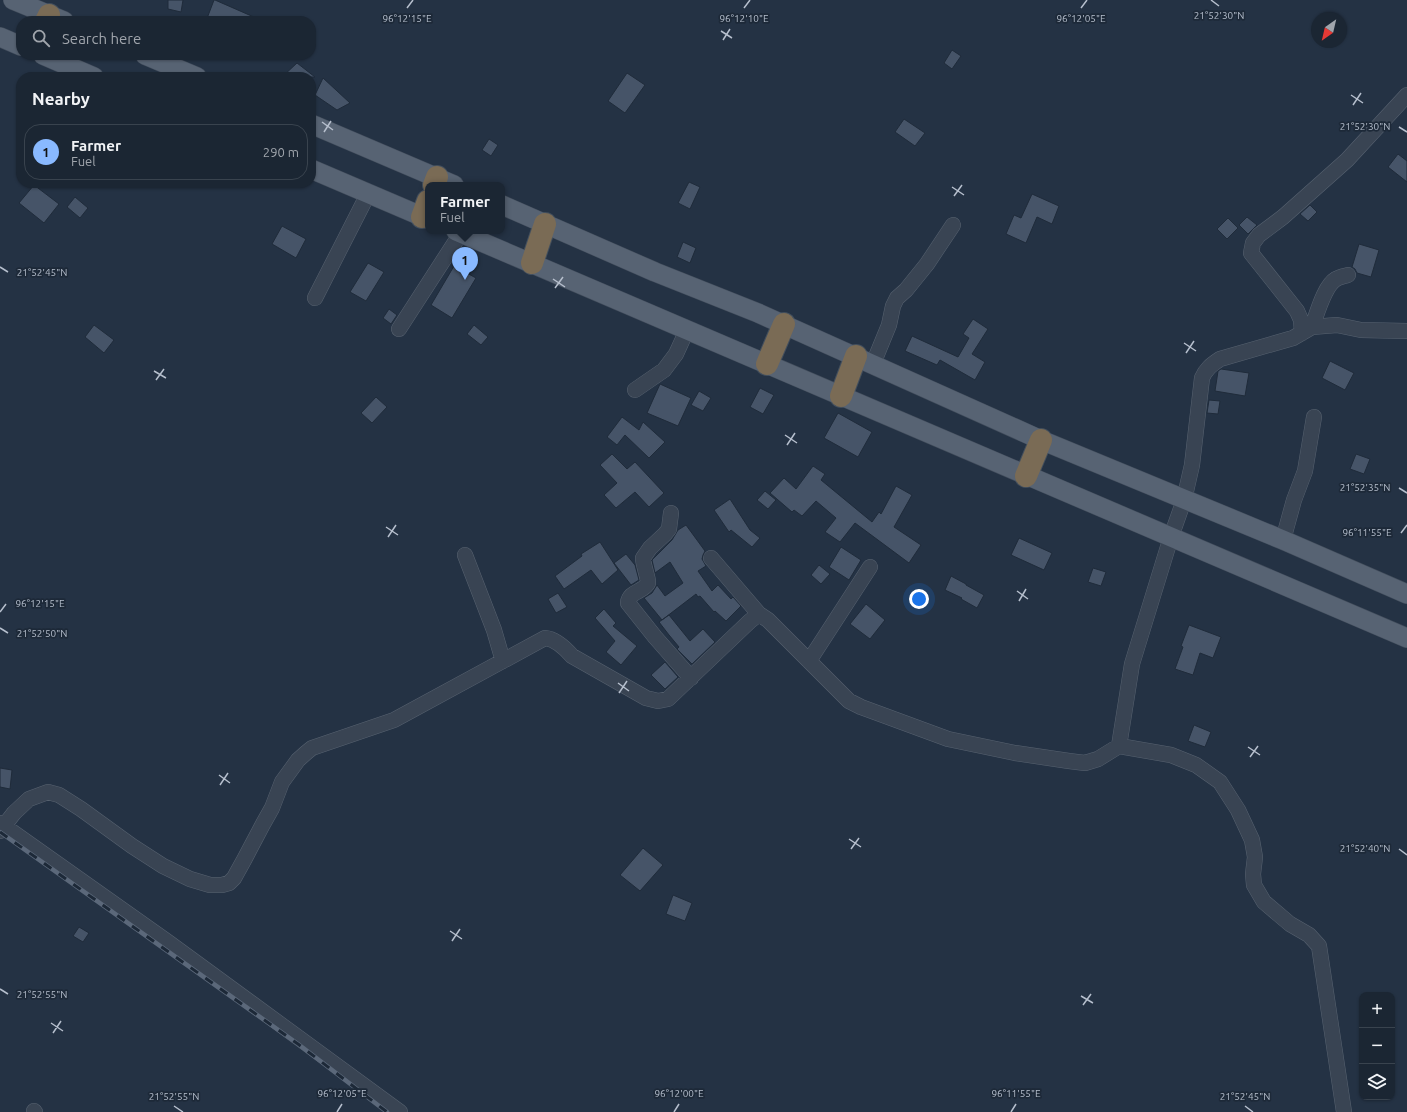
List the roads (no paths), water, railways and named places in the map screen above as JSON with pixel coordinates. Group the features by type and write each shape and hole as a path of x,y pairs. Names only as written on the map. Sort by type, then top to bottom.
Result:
{"highway":[{"path":"532,263 546,224"},
{"path":"767,364 784,324"},
{"path":"841,396 864,360"},
{"path":"1026,476 1041,440"}],"main road":[{"path":"13,0 47,16"},
{"path":"0,37 16,44"},
{"path":"55,60 82,72"},
{"path":"157,60 186,72"},
{"path":"316,126 442,182"},
{"path":"316,171 368,194 425,212"},
{"path":"505,206 655,272 784,324 1041,440 1283,540 1407,594"},
{"path":"464,234 1170,538 1407,638"}],"street":[{"path":"1307,330 1297,311 1251,253 1253,243 1259,235 1283,217 1347,160 1407,95"},
{"path":"315,298 368,194"},
{"path":"864,360 889,325 893,306 897,298 906,290 926,264 953,225"},
{"path":"399,329 458,234"},
{"path":"1307,330 1327,288 1337,278 1348,275"},
{"path":"1119,746 1132,664 1170,538 1184,500 1192,465 1202,378 1205,372 1210,366 1220,359 1293,338 1307,330 1337,325 1360,330 1407,330"},
{"path":"635,390 664,370 676,354 688,330"},
{"path":"1283,540 1294,500 1305,471 1314,417"},
{"path":"671,513 669,529 650,548 643,558 648,583 644,588 628,599 628,603 691,678"},
{"path":"465,555 494,630 503,661"},
{"path":"711,558 759,614 768,620 849,701 860,708 948,739 1015,753 1085,762 1098,758 1119,746 1171,755 1196,765 1220,782 1238,810 1252,840 1255,857 1253,874 1254,885 1264,902 1290,924 1309,935 1319,946 1344,1112"},
{"path":"809,661 870,567"},
{"path":"400,1112 168,942 1,827 29,799 48,792 59,795 163,866 190,879 210,885 222,885 229,883 244,860 272,808 282,782 298,760 312,748 394,720 545,638 549,638 562,646 572,656 646,698 658,701 668,699 759,614"}],"railway":[{"path":"0,832 298,1044 387,1112"}],"place":[{"name":"Farmer","path":"465,280"}]}
